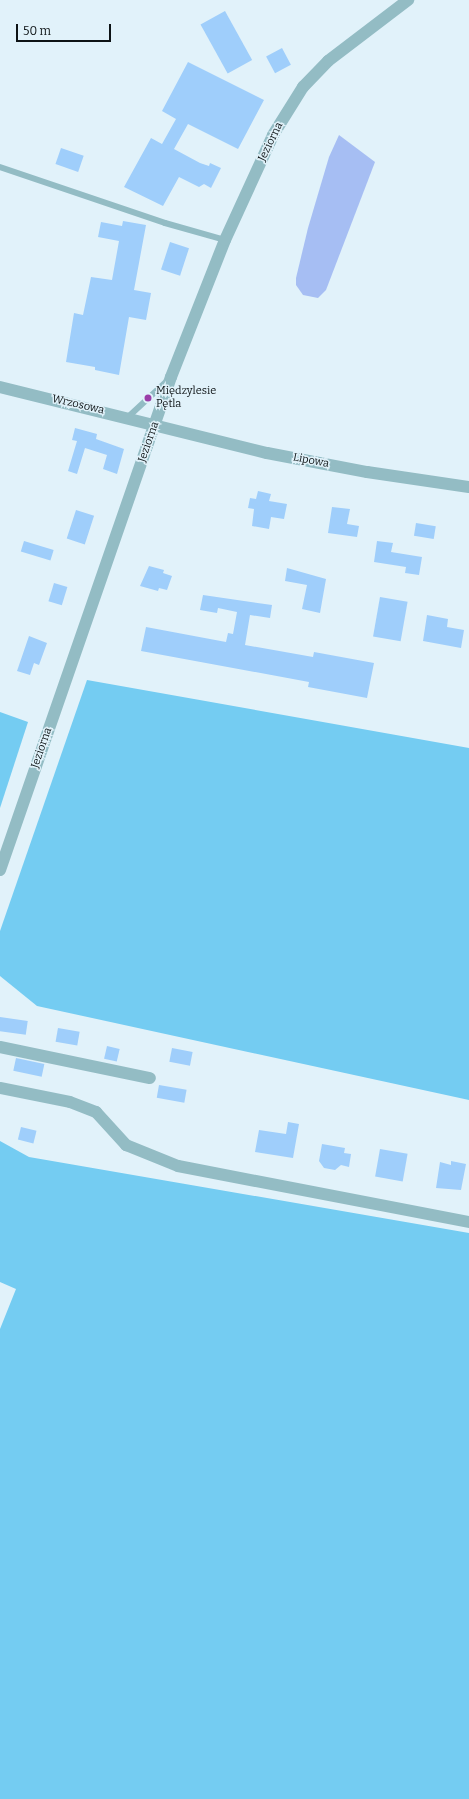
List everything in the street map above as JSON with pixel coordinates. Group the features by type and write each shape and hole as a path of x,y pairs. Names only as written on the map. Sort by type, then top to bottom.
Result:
{"street":[{"name":"Jeziorna","path":"0,870 171,377 225,240 273,135 304,87 328,61 408,0"},
{"name":"Wrzosowa","path":"0,387 156,423"},
{"name":"Lipowa","path":"156,423 202,438 267,453 367,472 469,487"},
{"path":"0,1047 150,1078"},
{"path":"0,1088 70,1102 96,1112 126,1145 178,1166 469,1222"}],"lane":[{"path":"0,167 165,223 225,240"},
{"path":"128,417 171,377"}],"shaded area":[{"path":"339,135 375,162 326,290 318,298 303,295 296,285 296,278 308,228 329,157"},
{"path":"87,680 469,748 469,1100 37,1006 0,976 0,931"},
{"path":"0,712 28,722 0,808"},
{"path":"0,1141 29,1157 469,1233 469,1799 0,1799 0,1329 16,1289 0,1282"}],"building":[{"path":"225,11 252,60 228,74 201,25"},
{"path":"282,48 291,65 275,73 266,56"},
{"path":"188,62 264,100 238,149 188,124 174,149 200,163 209,166 210,163 221,168 211,188 204,184 199,187 179,177 163,206 124,187 151,138 162,144 176,119 162,111"},
{"path":"61,148 84,156 78,172 55,164"},
{"path":"123,221 146,225 134,290 151,293 146,320 129,317 119,375 95,370 95,367 66,362 74,313 83,315 91,277 112,280 119,241 98,237 101,222 122,226"},
{"path":"170,242 189,248 180,276 161,270"},
{"path":"75,428 97,434 96,439 124,449 117,474 103,469 107,455 85,448 77,474 68,471 77,441 72,440"},
{"path":"258,491 271,494 269,501 287,504 284,519 271,517 269,529 252,526 254,509 248,508 250,498 256,499"},
{"path":"332,507 350,509 347,524 359,526 357,537 328,533"},
{"path":"76,510 94,516 85,544 67,539"},
{"path":"416,523 436,526 434,539 414,536"},
{"path":"24,541 54,550 50,561 21,552"},
{"path":"377,541 393,543 391,552 422,557 419,575 405,573 406,567 374,562"},
{"path":"149,566 164,570 163,573 172,576 167,590 159,588 158,591 140,586"},
{"path":"287,568 326,579 320,613 302,609 307,585 285,581"},
{"path":"54,583 67,587 62,605 48,601"},
{"path":"203,595 272,605 270,618 250,615 245,645 313,657 314,652 374,663 367,698 308,687 309,682 141,651 146,627 226,642 228,633 233,634 237,612 218,608 217,613 200,610"},
{"path":"380,597 408,602 401,641 373,636"},
{"path":"427,615 448,619 447,627 464,630 461,648 423,641"},
{"path":"29,636 47,643 39,665 34,663 30,675 17,671"},
{"path":"0,1017 28,1021 26,1035 0,1031"},
{"path":"58,1028 80,1032 77,1046 56,1042"},
{"path":"107,1046 120,1049 117,1062 104,1059"},
{"path":"172,1048 193,1052 190,1066 169,1062"},
{"path":"16,1058 44,1064 42,1077 13,1071"},
{"path":"159,1085 187,1090 184,1103 157,1098"},
{"path":"288,1122 299,1124 293,1158 255,1152 259,1130 286,1134"},
{"path":"21,1127 37,1131 33,1143 18,1140"},
{"path":"322,1144 345,1148 344,1153 351,1154 349,1167 341,1165 335,1170 324,1168 319,1161"},
{"path":"380,1149 408,1154 403,1181 375,1177"},
{"path":"451,1161 466,1164 461,1190 436,1188 440,1162 451,1165"}],"place":[{"name":"Międzylesie Pętla","path":"148,398"}]}
